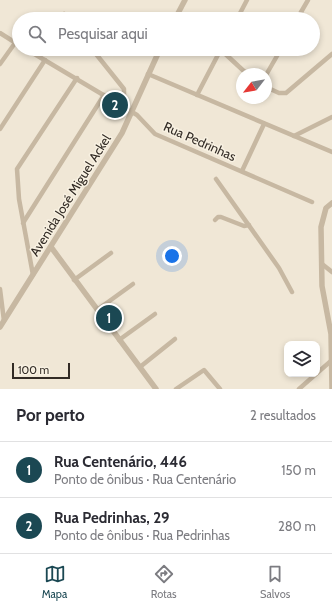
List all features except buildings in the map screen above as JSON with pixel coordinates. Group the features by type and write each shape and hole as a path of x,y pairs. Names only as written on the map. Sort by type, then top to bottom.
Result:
{"street":[{"path":"179,12 185,0"},
{"path":"241,12 247,0"},
{"path":"301,12 308,0"},
{"path":"0,33 12,41"},
{"path":"0,64 12,50"},
{"name":"Rua Pedrinhas","path":"38,56 77,78 139,117 155,134 312,202"},
{"path":"98,56 124,89 124,96 119,105"},
{"name":"Avenida José Miguel Ackel","path":"0,327 122,133 157,56"},
{"path":"197,95 217,56"},
{"path":"228,56 240,68"},
{"path":"270,68 276,56"},
{"path":"272,90 279,93 286,93 331,57"},
{"path":"0,129 45,60"},
{"path":"148,74 332,152"},
{"path":"33,275 23,223 16,176 17,169 77,78"},
{"path":"23,223 104,95"},
{"path":"294,136 332,117"},
{"path":"242,171 264,124"},
{"path":"306,131 303,137 306,141"},
{"path":"216,179 279,268 292,292"},
{"path":"332,203 326,208 322,219 323,296 332,334 332,388"},
{"path":"215,220 218,217 244,226 250,225"},
{"path":"51,247 59,260 156,389"},
{"path":"74,280 111,253"},
{"path":"46,254 59,260"},
{"path":"322,264 332,272"},
{"path":"97,310 133,284"},
{"path":"0,289 4,321"},
{"path":"119,340 155,314"},
{"path":"140,367 175,339"},
{"path":"299,389 332,360"},
{"path":"176,389 204,370 220,389"}],"place":[{"name":"Rua Pedrinhas, 29","path":"115,105"},
{"name":"Rua Centenário, 446","path":"109,318"}]}
